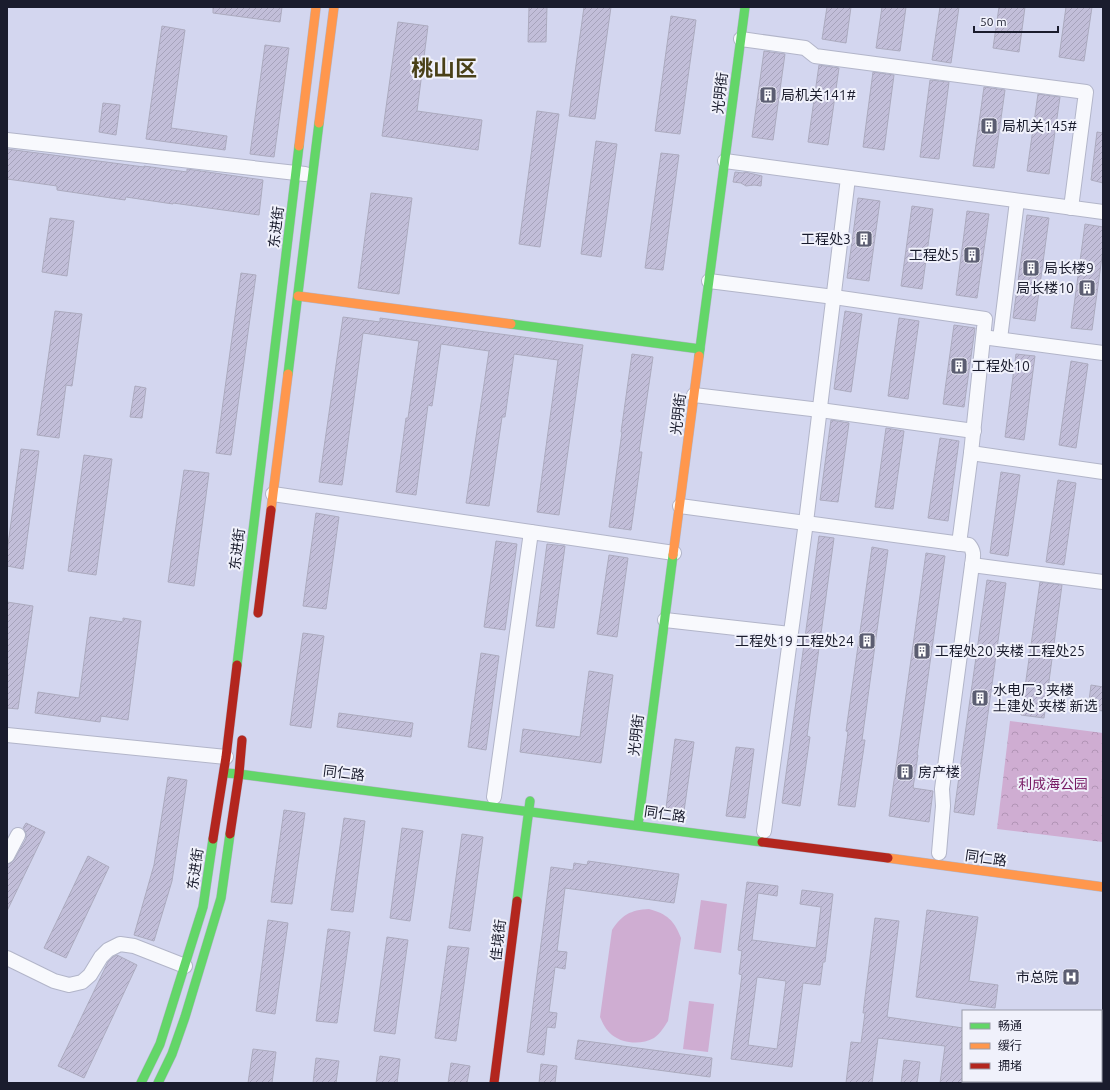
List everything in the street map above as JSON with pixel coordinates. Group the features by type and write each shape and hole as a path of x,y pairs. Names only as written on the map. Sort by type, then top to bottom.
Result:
{"main road":[{"name":"东进街","path":"141,1083 160,1044 203,907 225,765 316,7"},
{"name":"东进街","path":"257,623 334,7"},
{"name":"光明街","path":"638,825 745,7"},
{"path":"298,296 700,349"},
{"path":"158,1083 172,1054 185,1017 221,898 242,768 243,733"},
{"name":"同仁路","path":"225,765 529,811 1103,888"},
{"name":"佳境街","path":"494,1083 530,802"}],"street":[{"path":"741,39 805,48 815,56 1086,92 1071,208"},
{"path":"7,140 313,175"},
{"path":"725,161 1103,212"},
{"path":"764,831 806,522 848,178"},
{"path":"1000,339 1017,201"},
{"path":"709,281 985,319 974,431 959,544"},
{"path":"984,337 1103,353"},
{"path":"694,395 974,431"},
{"path":"971,453 1103,472"},
{"path":"273,494 674,553"},
{"path":"680,506 969,545 973,550 974,556 942,789 943,806 938,854"},
{"path":"494,797 531,532"},
{"path":"972,565 1103,582"},
{"path":"665,620 790,634"},
{"path":"7,735 225,765"},
{"path":"7,856 18,834"},
{"path":"7,958 54,981 69,985 82,982 90,976 101,957 108,950 120,944 134,946 185,966"}],"green space":[{"name":"利成海公园","path":"1010,721 1103,733 1103,842 997,829"},
{"path":"701,900 727,904 721,953 694,949"},
{"path":"649,909 661,913 673,922 681,938 668,1021 654,1038 644,1042 627,1042 612,1035 605,1027 600,1017 612,930 627,914"},
{"path":"689,1001 714,1004 708,1052 683,1049"}],"building":[{"path":"213,7 282,7 280,22 213,13"},
{"path":"529,7 547,7 546,42 528,42"},
{"path":"584,7 611,7 595,119 569,116"},
{"path":"827,7 851,7 846,43 822,39"},
{"path":"882,7 906,7 900,51 876,48"},
{"path":"940,7 959,7 951,63 932,60"},
{"path":"999,7 1025,7 1019,52 993,48"},
{"path":"1066,7 1092,7 1084,61 1059,57"},
{"path":"671,16 696,20 680,134 655,131"},
{"path":"398,22 428,26 417,111 482,120 478,150 382,136"},
{"path":"162,26 185,30 171,128 227,136 225,150 146,139"},
{"path":"265,45 289,48 274,157 250,154"},
{"name":"局机关141#","path":"764,51 785,54 773,140 752,137"},
{"path":"819,65 839,68 828,145 808,142"},
{"path":"873,72 894,75 884,150 863,147"},
{"path":"930,80 949,82 939,159 920,157"},
{"name":"局机关145#","path":"984,87 1005,90 994,168 973,166"},
{"path":"1038,94 1060,97 1049,174 1027,171"},
{"path":"103,103 120,105 116,135 99,132"},
{"path":"537,111 559,114 540,247 519,244"},
{"path":"1097,132 1103,133 1103,183 1091,180"},
{"path":"596,141 617,144 601,257 581,254"},
{"path":"7,149 187,172 187,169 263,180 259,215 126,197 125,200 57,190 57,186 7,179"},
{"path":"661,153 679,155 663,270 645,268"},
{"path":"735,172 745,172 762,176 761,186 746,186 741,183 733,182"},
{"path":"371,193 412,198 399,294 358,288"},
{"name":"工程处3","path":"858,198 880,201 869,281 847,278"},
{"path":"912,206 933,209 922,289 901,286"},
{"name":"工程处5","path":"967,211 989,214 977,298 956,295"},
{"name":"局长楼9","path":"1027,215 1049,218 1035,321 1013,318"},
{"path":"50,218 74,221 67,276 42,272"},
{"name":"局长楼10","path":"1085,224 1103,227 1103,249 1092,330 1071,328"},
{"path":"241,273 256,275 231,455 216,453"},
{"path":"55,311 82,314 72,386 66,385 59,438 37,435"},
{"path":"845,311 862,314 851,392 834,389"},
{"path":"343,317 380,322 380,318 583,345 559,515 537,512 558,360 514,354 505,417 502,417 489,506 466,503 489,351 441,344 432,406 428,405 416,495 396,492 406,418 408,418 419,341 363,333 342,485 319,482"},
{"path":"899,318 919,321 908,399 888,396"},
{"name":"工程处10","path":"954,325 975,328 964,407 943,404"},
{"path":"632,354 653,357 639,452 642,452 631,530 609,527"},
{"path":"1016,354 1035,356 1024,440 1005,437"},
{"path":"1071,361 1088,364 1076,448 1059,445"},
{"path":"135,386 146,388 142,418 130,417"},
{"path":"831,420 849,423 838,502 820,500"},
{"path":"886,428 904,431 893,509 875,507"},
{"path":"940,438 959,441 948,521 928,518"},
{"path":"21,449 39,451 23,569 7,566 7,552"},
{"path":"84,455 112,459 96,575 68,571"},
{"path":"184,470 209,473 194,586 168,582"},
{"path":"1001,472 1020,475 1008,556 990,553"},
{"path":"1058,480 1076,483 1064,565 1046,562"},
{"path":"316,513 339,517 326,609 303,606"},
{"path":"819,536 834,538 807,736 810,737 800,806 782,803"},
{"path":"496,541 517,544 505,630 484,627"},
{"path":"547,544 565,546 554,628 536,626"},
{"name":"工程处19 工程处24","path":"872,547 888,550 862,740 865,740 855,807 838,805 848,732 846,731"},
{"name":"工程处20 夹楼 工程处25","path":"926,553 945,556 913,788 933,791 929,822 889,816"},
{"path":"609,555 628,558 617,637 597,634"},
{"name":"水电厂3 夹楼 土建处 夹楼 新选","path":"987,580 1006,583 974,815 954,812"},
{"path":"1040,582 1062,585 1044,718 1021,715"},
{"path":"7,602 33,606 18,709 7,708"},
{"path":"90,617 123,622 123,618 141,621 128,720 101,716 100,722 35,713 38,692 79,698"},
{"path":"303,633 324,636 311,728 290,725"},
{"path":"481,653 499,656 486,750 468,747"},
{"path":"589,671 613,675 601,763 520,752 523,729 580,737"},
{"path":"1091,685 1103,687 1103,711 1088,709"},
{"path":"339,713 413,723 411,737 337,727"},
{"path":"675,739 694,742 684,811 666,808"},
{"path":"736,747 754,749 745,818 726,816"},
{"path":"168,777 187,780 172,881 154,941 134,935 154,865"},
{"path":"284,810 305,813 292,904 271,902"},
{"path":"344,818 365,821 353,912 331,910"},
{"path":"26,823 45,832 7,911 7,864 14,860 26,839 26,834 23,828"},
{"path":"402,828 423,831 410,921 390,918"},
{"path":"462,834 483,837 470,931 449,928"},
{"path":"88,856 109,867 66,958 44,948"},
{"path":"588,861 679,874 674,903 565,888 557,951 567,952 565,969 555,967 549,1012 557,1013 555,1028 547,1027 544,1055 527,1052 551,867 573,870 574,863 587,865"},
{"path":"747,882 778,886 777,896 758,893 752,940 816,948 821,907 800,904 802,890 833,894 825,962 823,962 820,985 803,983 792,1067 731,1059 742,975 739,974 742,951 738,950","holes":["757,977 786,981 777,1049 748,1045"]},
{"path":"927,910 978,917 969,981 998,985 995,1008 916,997"},
{"path":"875,918 899,921 887,1017 962,1028 963,1083 940,1083 945,1046 878,1038 872,1083 846,1083 851,1042 861,1043 865,1013 863,1013"},
{"path":"268,920 288,923 275,1014 256,1011"},
{"path":"328,929 350,932 337,1023 316,1021"},
{"path":"387,937 408,940 395,1034 374,1031"},
{"path":"448,946 469,948 456,1041 435,1038"},
{"path":"117,955 137,965 84,1078 58,1066 108,962"},
{"path":"578,1040 712,1058 710,1077 575,1059"},
{"path":"253,1049 276,1052 272,1083 248,1083"},
{"path":"380,1056 400,1059 397,1083 376,1083"},
{"path":"316,1058 339,1061 336,1083 313,1083"},
{"path":"904,1060 920,1062 917,1083 901,1083"},
{"path":"451,1063 470,1066 467,1083 448,1083"},
{"path":"541,1064 557,1066 555,1083 539,1083"}],"traffic: fast":[{"path":"699,356 745,7"},
{"path":"288,374 319,123"},
{"path":"237,665 299,146"},
{"path":"511,324 700,349"},
{"path":"638,825 673,555"},
{"path":"225,773 762,842"},
{"path":"517,901 530,801"},
{"path":"158,1083 172,1054 185,1017 221,898 230,834"},
{"path":"141,1083 160,1044 203,907 213,839"}],"traffic: slow":[{"path":"299,146 316,7"},
{"path":"319,123 334,7"},
{"path":"298,296 511,324"},
{"path":"673,555 699,356"},
{"path":"271,510 288,374"},
{"path":"888,858 1103,887"}],"traffic: jam":[{"path":"258,613 271,510"},
{"path":"213,839 226,757 237,665"},
{"path":"230,834 239,774 242,740"},
{"path":"762,842 888,858"},
{"path":"494,1083 517,901"}],"place":[{"name":"局机关141#","path":"768,95"},
{"name":"局机关145#","path":"989,126"},
{"name":"工程处3","path":"864,239"},
{"name":"工程处5","path":"972,255"},
{"name":"局长楼9","path":"1031,268"},
{"name":"局长楼10","path":"1087,288"},
{"name":"工程处10","path":"959,366"},
{"name":"工程处19 工程处24","path":"867,641"},
{"name":"工程处20 夹楼 工程处25","path":"922,651"},
{"name":"水电厂3 夹楼 土建处 夹楼 新选","path":"980,698"},
{"name":"房产楼","path":"905,772"},
{"name":"市总院","path":"1071,977"}],"district":[{"name":"桃山区","path":"444,67"}]}
